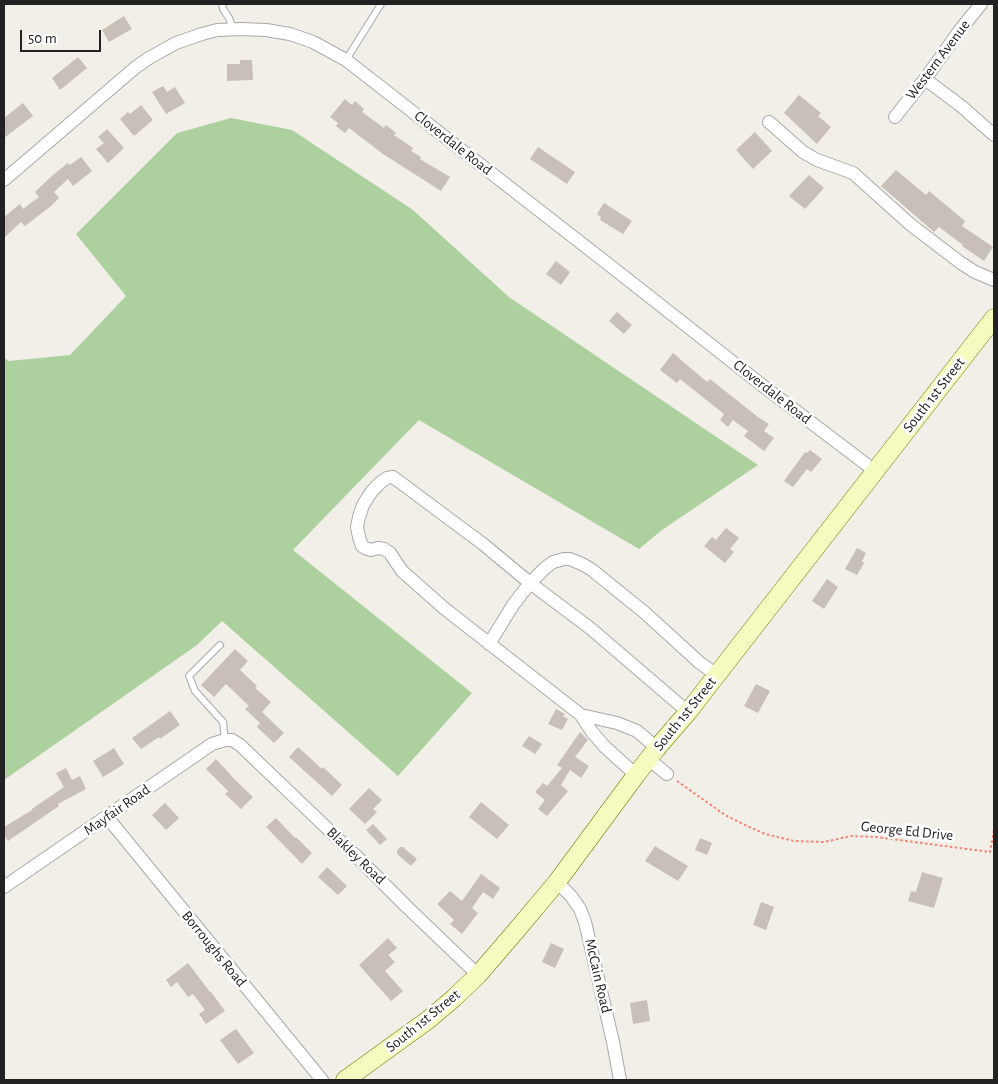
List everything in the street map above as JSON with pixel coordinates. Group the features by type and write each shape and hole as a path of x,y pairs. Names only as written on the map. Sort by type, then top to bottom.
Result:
{"main road":[{"name":"South 1st Street","path":"345,1080 428,1020 478,975 557,882 653,753 688,712 994,318"}],"street":[{"name":"Western Avenue","path":"895,117 981,4"},
{"name":"Cloverdale Road","path":"4,180 136,67 148,58 176,43 217,30 266,30 290,34 313,42 346,60 767,389 875,470"},
{"path":"925,79 994,135"},
{"path":"769,122 803,152 817,160 853,173 910,225 961,263 975,272 994,280"},
{"path":"636,775 605,747 581,715 445,609 402,571 390,553 384,549 371,550 362,546 358,537 357,527 363,505 372,491 380,482 393,477 483,544 530,583 590,628 688,712"},
{"path":"489,644 513,605 530,583 552,562 564,558 592,570 644,612 686,651 717,675"},
{"path":"581,715 617,723 637,731 667,774"},
{"name":"Mayfair Road","path":"4,887 212,744 228,740"},
{"name":"Blakley Road","path":"228,740 240,745 478,975"},
{"name":"Borroughs Road","path":"107,817 322,1080"},
{"name":"McCain Road","path":"557,882 580,908 585,922 620,1080"}],"lane":[{"path":"222,4 233,29"},
{"path":"346,60 382,4"},
{"path":"220,645 189,676 195,691 223,722 228,740"}],"path":[{"name":"George Ed Drive","path":"667,774 725,815 765,834 794,841 824,842 852,836 876,837 990,852 994,830"}],"green space":[{"path":"231,118 292,130 413,210 509,297 758,465 662,530 639,549 419,420 293,550 472,693 398,776 222,621 197,645 4,780 4,358 9,361 70,355 126,296 76,234 177,133"}],"building":[{"path":"124,16 132,29 109,42 102,30"},
{"path":"78,57 87,68 60,90 52,78"},
{"path":"240,60 252,60 253,80 227,81 227,64 240,64"},
{"path":"163,86 167,92 175,87 185,103 166,114 152,92"},
{"path":"799,95 821,113 818,116 831,127 817,144 784,113"},
{"path":"345,99 352,105 355,101 364,109 362,112 384,128 386,125 396,133 394,135 413,148 411,151 421,157 420,159 450,177 441,191 383,154 349,128 345,133 336,126 338,123 330,117"},
{"path":"23,103 33,116 4,138 4,118"},
{"path":"141,105 153,120 134,136 120,119"},
{"path":"107,129 124,148 108,163 96,149 104,143 98,137"},
{"path":"755,132 772,151 753,169 736,150"},
{"path":"538,147 575,172 567,184 530,159"},
{"path":"81,157 92,171 73,186 68,179 54,192 59,198 51,206 25,226 21,222 4,238 4,217 20,204 23,209 39,197 35,192 68,163 70,165"},
{"path":"896,170 926,195 929,191 965,221 962,226 993,247 984,261 939,227 934,232 881,186"},
{"path":"809,175 824,188 805,209 789,196"},
{"path":"604,203 632,221 623,234 600,220 601,217 597,214"},
{"path":"556,261 570,272 561,285 546,274"},
{"path":"617,312 632,325 624,334 609,321"},
{"path":"673,353 707,382 710,379 769,424 764,431 774,438 764,451 744,436 748,431 733,420 728,427 720,420 724,414 680,379 677,383 660,370"},
{"path":"810,450 822,459 811,472 807,469 793,487 784,481 805,452 807,453"},
{"path":"726,528 739,538 730,549 734,552 725,563 704,546 712,537 716,540"},
{"path":"857,548 866,553 862,561 864,563 857,575 845,569"},
{"path":"827,579 838,587 824,609 812,601"},
{"path":"235,649 248,661 240,670 257,686 255,688 271,702 262,712 284,733 274,743 257,727 260,723 245,709 249,706 226,684 214,697 201,685"},
{"path":"756,684 770,691 758,713 744,706"},
{"path":"556,709 565,714 563,716 568,719 562,730 548,724"},
{"path":"170,711 180,725 141,749 132,738"},
{"path":"580,732 588,740 575,757 589,766 581,778 570,770 561,785 568,791 547,816 538,809 545,800 535,792 543,783 547,786 562,768 557,765"},
{"path":"529,736 542,744 535,754 522,746"},
{"path":"298,747 342,785 332,796 289,757"},
{"path":"114,748 124,764 103,777 93,761"},
{"path":"216,759 253,797 241,809 225,794 228,791 206,769"},
{"path":"66,768 72,780 80,776 86,789 58,804 59,806 8,841 4,835 4,827 64,787 56,773"},
{"path":"369,788 382,800 373,809 377,812 365,824 349,809"},
{"path":"481,802 509,825 497,839 469,817"},
{"path":"165,803 179,818 166,830 152,815"},
{"path":"276,818 312,853 302,864 266,827"},
{"path":"373,824 387,839 380,845 366,830"},
{"path":"700,838 712,843 707,855 695,850"},
{"path":"655,846 688,866 678,881 645,861"},
{"path":"400,847 403,847 417,859 411,866 397,854"},
{"path":"327,867 347,886 338,895 318,877"},
{"path":"922,872 943,878 934,908 908,901 911,891 916,892"},
{"path":"481,874 500,888 493,899 483,892 472,908 478,913 462,934 450,924 454,920 437,904 450,891 462,901"},
{"path":"761,902 774,907 766,930 753,925"},
{"path":"388,938 397,948 388,955 395,962 385,971 403,991 391,1001 359,965"},
{"path":"551,943 564,949 555,968 542,962"},
{"path":"188,963 225,1011 206,1024 199,1014 205,1010 193,994 188,997 177,982 171,987 166,980"},
{"path":"647,1000 650,1021 633,1024 630,1003"},
{"path":"236,1029 254,1053 238,1064 220,1040"}]}
